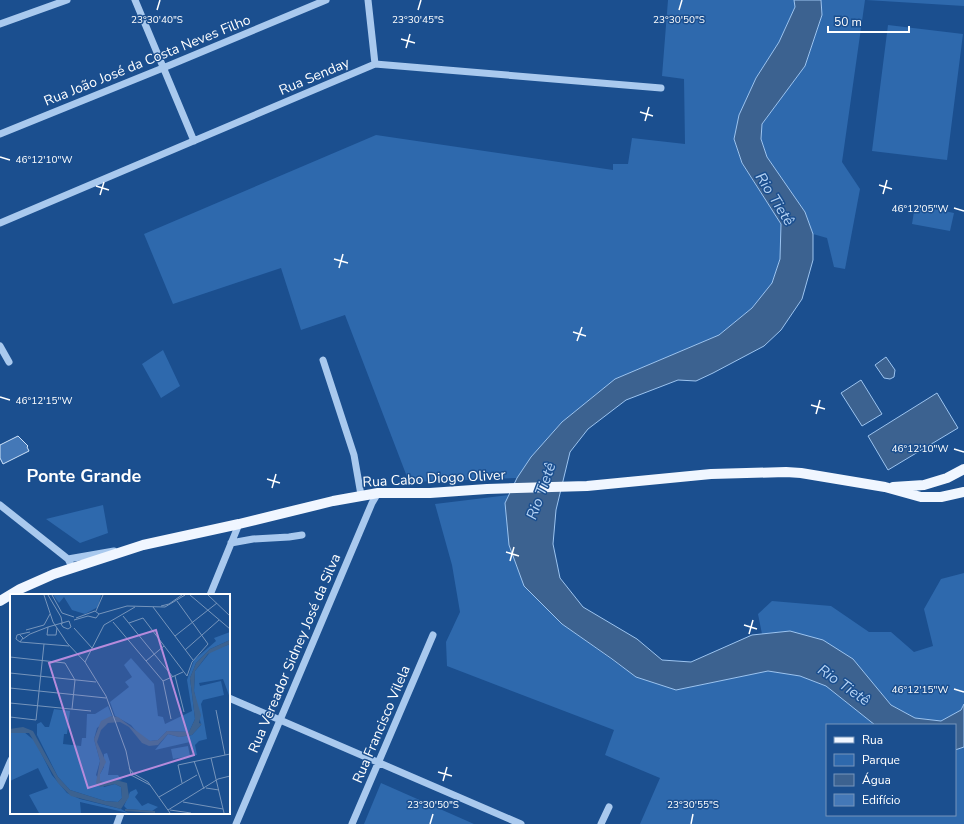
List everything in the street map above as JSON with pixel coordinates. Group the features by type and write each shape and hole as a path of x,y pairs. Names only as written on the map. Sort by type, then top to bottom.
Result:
{"main road":[{"name":"Rua Cabo Diogo Oliver","path":"885,487 924,485 947,478 964,469"},
{"name":"Rua Cabo Diogo Oliver","path":"11,594 70,563 239,524 333,500 378,493 430,493 487,489 586,486 711,474 786,472 801,473 885,487 921,497 942,497 964,492"},
{"name":"Rua Cabo Diogo Oliver","path":"0,601 10,594"}],"street":[{"path":"0,24 67,0"},
{"path":"135,0 194,141"},
{"name":"Rua João José da Costa Neves Filho","path":"0,134 326,0"},
{"path":"368,0 375,64"},
{"name":"Rua Senday","path":"0,223 375,64 661,88"},
{"path":"0,346 9,362"},
{"path":"323,360 354,455 361,495"},
{"name":"Rua Vereador Sidney José da Silva","path":"236,824 372,503 378,493"},
{"path":"0,505 70,563"},
{"path":"210,594 239,524"},
{"path":"231,543 253,539 302,535"},
{"name":"Rua Francisco Vilela","path":"352,824 433,635"},
{"path":"230,698 521,824"},
{"path":"0,786 10,762"},
{"path":"601,824 609,806"},
{"path":"117,824 121,814"}],"green space":[{"path":"668,0 794,0 795,7 779,42 756,78 734,139 742,164 781,224 780,259 772,283 752,308 719,335 615,379 562,422 531,457 517,478 409,482 345,315 301,330 281,268 173,304 144,234 376,135 613,170 613,164 628,164 632,138 685,144 684,79 662,76"},
{"path":"821,0 865,0 842,162 860,189 845,269 834,267 827,238 813,234 805,212 767,157 761,139 762,124 805,66 822,15"},
{"path":"866,0 964,0 964,6"},
{"path":"888,25 963,34 947,160 872,151"},
{"path":"915,205 954,213 950,231 912,224"},
{"path":"163,350 180,386 161,398 142,364"},
{"path":"509,495 505,503 562,624 636,677 676,690 768,671 800,676 826,686 874,724 826,724 826,816 956,816 956,750 964,747 964,824 640,824 660,778 605,755 614,730 447,666 446,642 460,612 452,565 435,504"},
{"path":"103,505 108,533 80,543 46,519"},
{"path":"964,573 964,704 961,710 941,721 915,718 891,705 853,660 790,631 762,634 758,614 772,601 831,606 869,632 891,632 914,652 933,646 924,609 941,579"},
{"path":"381,783 474,824 364,824"}],"water":[{"name":"Rio Tietê","path":"794,0 821,0 822,15 805,66 762,124 761,139 767,157 805,212 813,234 813,260 802,299 781,330 764,346 696,381 678,380 626,400 588,429 570,452 556,510 553,544 560,578 583,607 637,639 662,660 691,662 752,635 790,631 823,640 853,659 891,705 915,718 941,721 961,710 964,704 964,747 956,750 956,724 874,724 826,686 800,676 768,671 676,690 636,677 562,624 524,586 509,545 505,503 517,478 531,457 562,422 615,379 719,335 752,308 772,283 780,259 781,224 742,163 734,139 739,115 756,78 779,42 795,7"},
{"path":"886,357 895,370 894,377 890,379 884,378 875,365"},
{"path":"861,380 882,414 862,426 841,393"},
{"path":"937,393 958,428 888,470 868,436"}],"building":[{"path":"18,436 28,446 29,451 3,464 0,458 0,445"}],"district":[{"name":"Ponte Grande","path":"84,476"}]}
